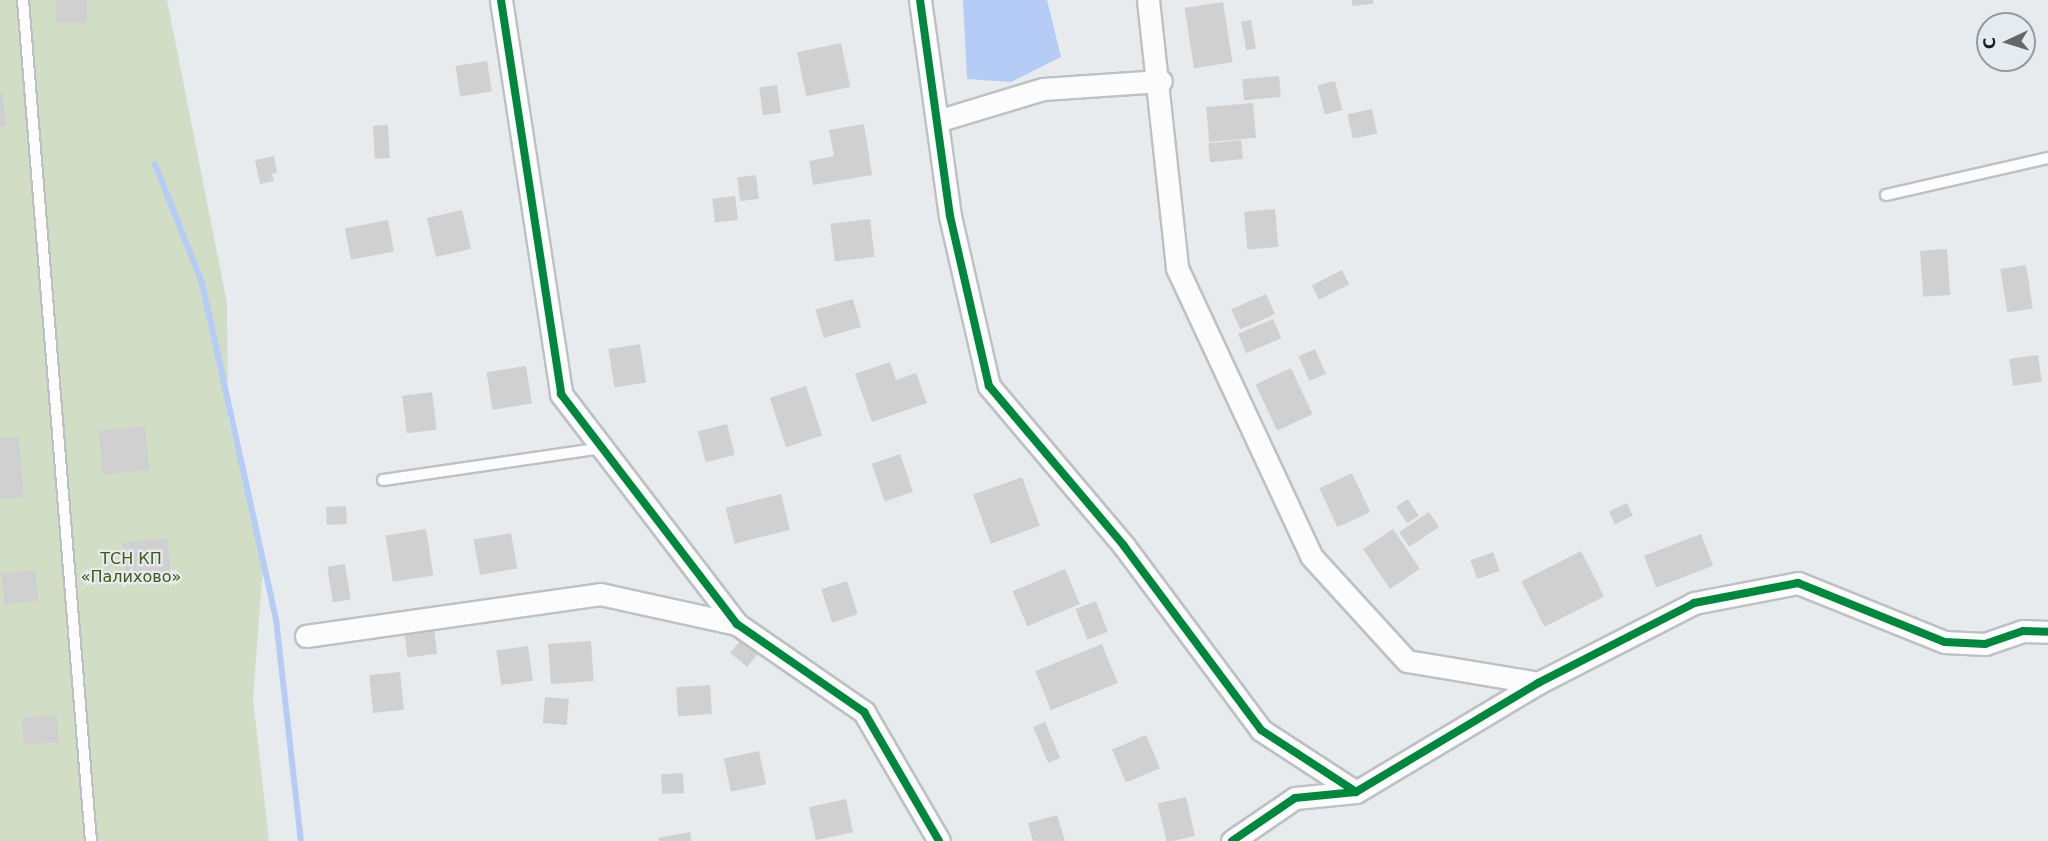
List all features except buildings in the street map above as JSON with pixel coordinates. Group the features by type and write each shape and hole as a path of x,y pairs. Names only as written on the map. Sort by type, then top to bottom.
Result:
{"street":[{"path":"501,0 561,394 737,624 864,712 939,841"},
{"path":"920,0 950,216 989,386 1124,546 1261,730 1356,792"},
{"path":"1149,0 1161,81 1177,268 1311,556 1407,662 1538,683"},
{"path":"937,121 1043,89 1161,81"},
{"path":"1232,841 1295,798 1356,792 1538,683 1695,603 1798,582 1945,642 1985,644 2023,631 2048,632"},
{"path":"306,636 600,594 737,624"}],"lane":[{"path":"23,0 91,841"},
{"path":"1886,195 2048,158"},
{"path":"383,480 602,448"}],"green space":[{"name":"ТСН КП «Палихово»","path":"0,0 167,0 227,303 228,419 264,553 253,699 269,841 0,841"}],"water":[{"path":"963,0 1047,0 1061,57 1011,82 967,79"}],"waterway":[{"path":"155,164 202,283 276,619 301,841"}],"cycle path":[{"path":"501,0 561,394 737,624 864,712 939,841"},
{"path":"920,0 950,216 989,386 1124,546 1261,730 1356,792"},
{"path":"1232,841 1295,798 1356,792 1538,683 1694,603 1798,583 1945,642 1985,644 2023,631 2048,632"}]}
